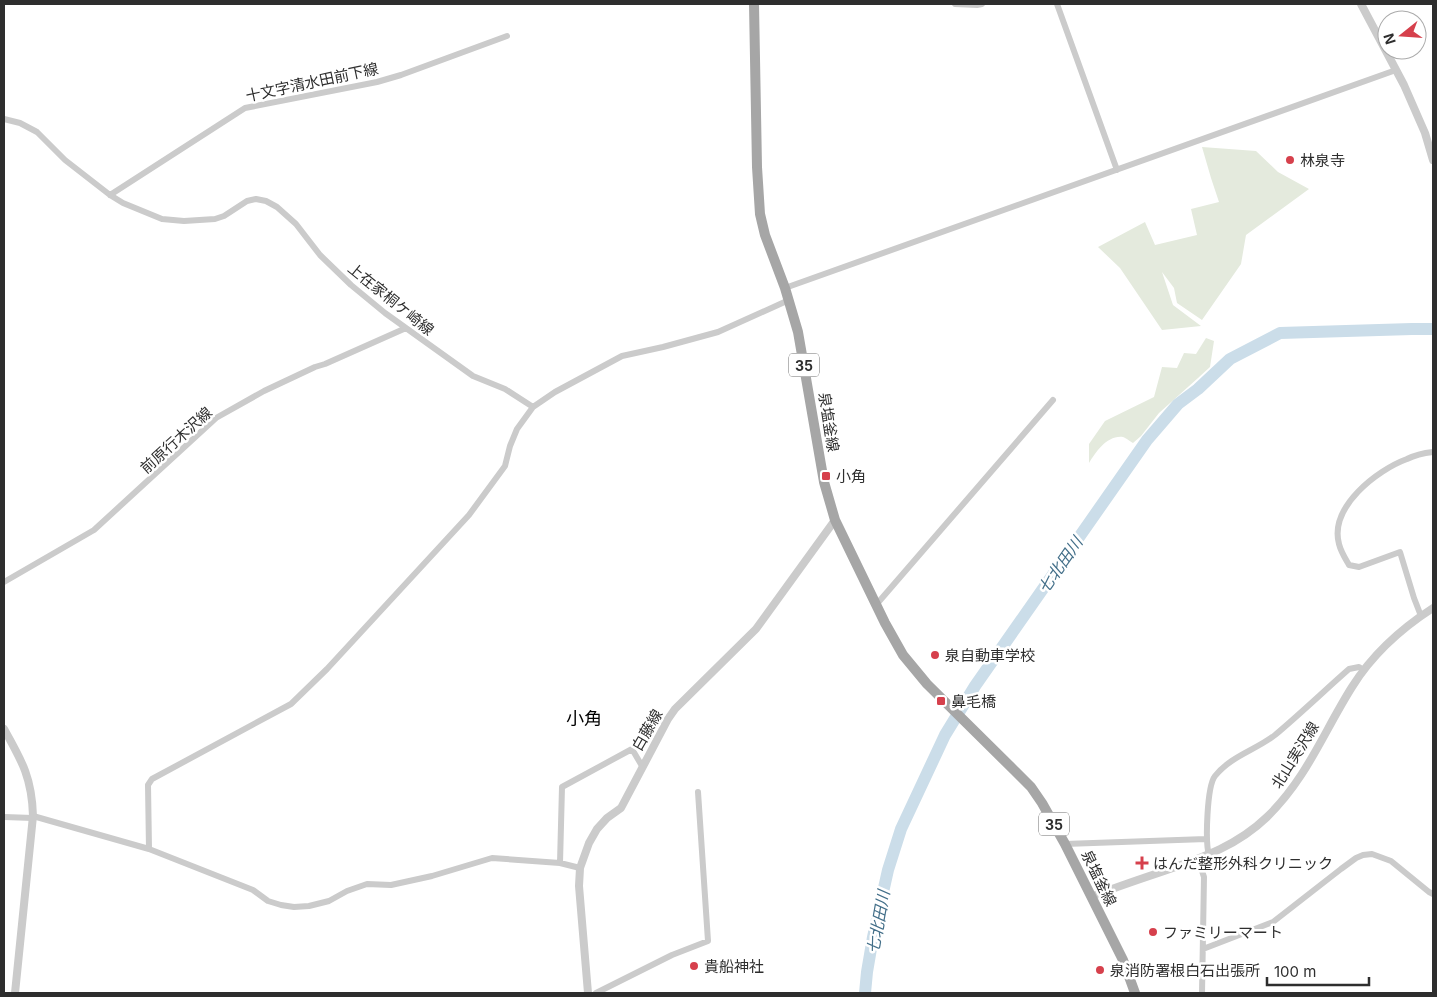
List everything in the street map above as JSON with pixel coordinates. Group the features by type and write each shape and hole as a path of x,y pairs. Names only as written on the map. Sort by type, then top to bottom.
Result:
{"main road":[{"name":"泉塩釜線","path":"754,4 757,167 760,214 765,235 785,288 798,332 824,482 835,520 876,605 903,655 916,672 942,699 1031,787 1042,803 1065,844 1123,960 1134,993"}],"street":[{"path":"955,4 982,4"},
{"path":"1056,4 1117,170"},
{"path":"1361,4 1415,110 1433,160"},
{"name":"十文字清水田前下線","path":"110,194 245,108 377,82 410,72 507,36"},
{"path":"785,288 1396,70"},
{"name":"上在家桐ケ崎線","path":"4,119 24,125 37,132 65,160 124,203 162,219 184,221 215,219 224,216 247,201 256,199 266,201 277,207 296,224 320,255 351,285 406,328 473,376 505,389 533,407"},
{"path":"149,849 148,786 152,778 291,704 327,669 469,515 505,466 517,429 533,407 563,388 622,356 718,332 789,300"},
{"name":"前原行木沢線","path":"4,582 94,530 216,418 264,390 406,328"},
{"path":"876,605 1053,400"},
{"path":"1421,616 1400,552 1359,567 1349,565 1338,543 1338,529 1342,514 1355,494 1368,482 1405,459 1433,452"},
{"name":"白藤線","path":"588,993 578,886 580,868 589,843 597,829 607,818 621,808 671,714 756,629 835,520"},
{"name":"北山実沢線","path":"1091,897 1209,855 1226,847 1266,818 1282,801 1311,760 1336,714 1364,670 1402,630 1433,608"},
{"path":"1209,855 1206,839 1210,794 1214,777 1232,760 1273,736 1349,669 1359,667 1364,670"},
{"path":"4,728 22,761 30,782 33,817 14,993"},
{"path":"560,863 562,787 632,749 642,766"},
{"path":"596,993 672,955 708,941 698,792"},
{"path":"4,816 33,817 149,849 253,890 268,900 294,907 309,906 329,901 347,891 367,884 391,885 432,876 492,858 560,863 580,868"},
{"path":"1065,844 1206,839"},
{"path":"1203,950 1273,922 1341,869 1363,855 1372,854 1391,861 1433,894"},
{"path":"1198,859 1204,877 1202,993"}],"shaded area":[{"path":"1202,147 1256,151 1278,172 1309,189 1246,235 1241,264 1202,320 1177,303 1174,288 1162,272 1173,305 1201,326 1162,330 1120,268 1098,247 1145,222 1155,245 1197,235 1191,209 1219,202"},
{"path":"1206,338 1214,341 1210,367 1159,413 1133,443 1123,437 1107,441 1089,463 1089,444 1105,421 1154,397 1162,367 1177,368 1184,353 1196,354"}],"waterway":[{"name":"七北田川","path":"865,993 873,937 888,870 901,829 945,735 975,686 1147,440 1178,404 1198,389 1230,359 1280,333 1433,329"}],"place":[{"name":"林泉寺","path":"1290,160"},
{"name":"小角","path":"826,476"},
{"name":"泉自動車学校","path":"935,655"},
{"name":"鼻毛橋","path":"941,701"},
{"name":"はんだ整形外科クリニック","path":"1142,863"},
{"name":"ファミリーマート","path":"1153,932"},
{"name":"貴船神社","path":"694,966"},
{"name":"泉消防署根白石出張所","path":"1100,970"}],"district":[{"name":"小角","path":"584,718"}]}
